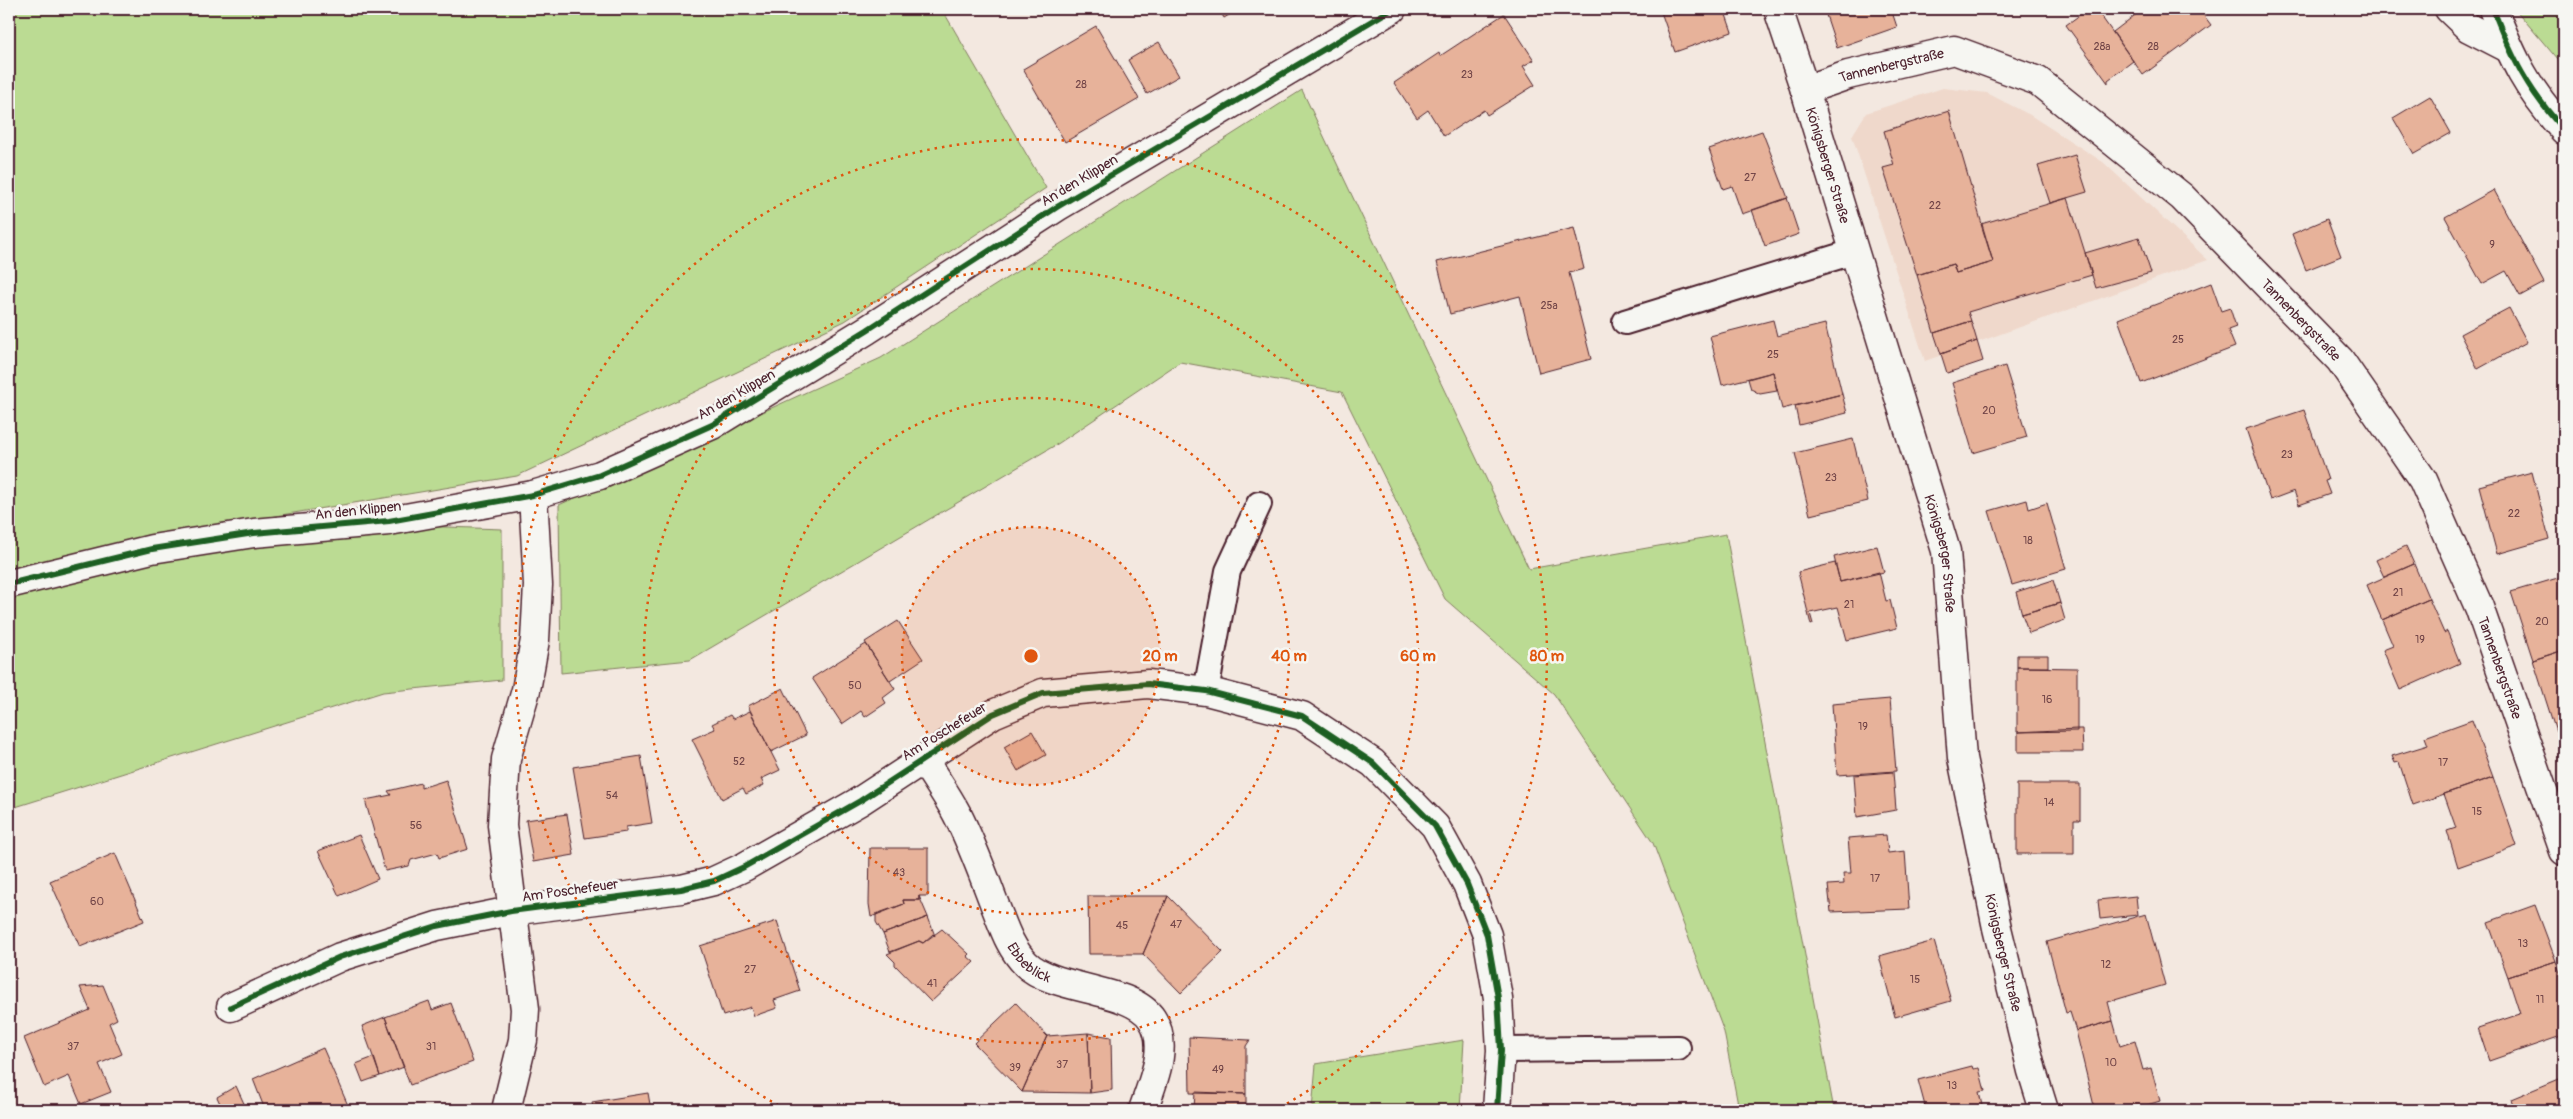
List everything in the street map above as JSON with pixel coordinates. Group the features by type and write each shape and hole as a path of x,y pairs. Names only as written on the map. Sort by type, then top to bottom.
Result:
{"street":[{"name":"An den Klippen","path":"9,584 152,549 254,533 389,521 533,495 600,475 712,425 867,330 1057,207 1392,9"},
{"name":"Königsberger Straße","path":"1778,9 1805,90 1946,551 1962,758 1997,928 2044,1110"},
{"path":"2449,9 2469,28 2508,48"},
{"path":"2492,9 2508,48 2527,84 2564,130"},
{"name":"Tannenbergstraße","path":"1805,90 1848,75 1954,50 2038,81 2182,196 2340,360 2423,480 2479,608 2564,852"},
{"name":"Am Poschefeuer","path":"506,1110 523,1040 525,1009 511,911 502,826 506,759 526,690 534,640 538,585 533,495"},
{"name":"Am Poschefeuer","path":"231,1007 340,957 437,926 511,911 681,889 714,881 744,867 860,801 993,714 1043,694 1148,684 1206,691 1302,716 1374,763 1435,826 1467,884 1487,935 1498,998 1502,1050 1497,1110"},
{"name":"Ebbeblick","path":"923,759 957,814 1010,943 1027,965 1047,977 1102,992 1139,1007 1152,1019 1158,1033 1160,1058 1143,1110"}],"lane":[{"path":"1625,322 1853,252"},
{"path":"1206,691 1228,571 1259,504"},
{"path":"1502,1050 1678,1048"}],"shaded area":[{"path":"1943,88 1987,93 2030,115 2103,162 2208,260 1925,361 1852,136 1866,113"}],"green space":[{"path":"9,9 942,9 1046,188 845,321 517,476 251,520 502,529 502,680 383,692 9,809"},
{"path":"2515,9 2564,9 2564,67"},
{"path":"1302,90 1529,569 1726,534 1834,1110 1739,1110 1724,1032 1653,843 1554,694 1445,599 1342,392 1180,362 1059,443 690,660 561,673 559,505 881,358"},
{"path":"1464,1040 1460,1110 1312,1110 1316,1064"}],"building":[{"path":"1219,9 1239,9 1224,18"},
{"path":"1660,9 1724,9 1732,32 1675,52"},
{"path":"1824,9 1891,9 1897,27 1837,48"},
{"path":"2088,9 2096,9 2133,61 2108,80 2108,83 2066,25"},
{"path":"2143,9 2199,9 2211,25 2143,75 2113,32"},
{"path":"1504,14 1534,60 1523,66 1535,85 1487,115 1484,110 1444,136 1428,110 1417,118 1394,83 1439,53 1440,56"},
{"path":"1096,26 1139,99 1065,142 1023,69"},
{"path":"1159,42 1179,76 1147,94 1128,60"},
{"path":"2430,96 2451,133 2414,154 2393,118"},
{"path":"1949,111 1993,262 1956,273 1953,264 1917,275 1883,168 1894,165 1884,131"},
{"path":"1762,131 1788,198 1742,214 1732,186 1723,189 1709,149"},
{"path":"2075,155 2087,192 2050,203 2038,166"},
{"path":"2494,190 2544,283 2520,296 2506,271 2482,284 2445,217"},
{"path":"1787,198 1799,234 1765,246 1752,210"},
{"path":"2068,198 2092,275 1968,312 1971,321 1934,333 1917,275 1953,264 1956,273 1993,262 1981,224"},
{"path":"2327,219 2341,256 2306,270 2292,234"},
{"path":"1574,228 1584,269 1569,273 1591,359 1539,373 1520,296 1450,314 1437,262"},
{"path":"2139,237 2151,273 2096,288 2085,253"},
{"path":"2211,283 2221,311 2230,308 2236,327 2228,330 2235,347 2141,383 2118,319"},
{"path":"2509,308 2527,342 2478,369 2460,334"},
{"path":"1773,320 1777,336 1825,324 1842,394 1782,409 1773,372 1722,385 1710,336"},
{"path":"1971,321 1977,341 1941,354 1934,333"},
{"path":"1977,341 1983,361 1947,373 1941,354"},
{"path":"2005,366 2027,437 1973,453 1952,383"},
{"path":"1773,372 1777,391 1760,394 1751,389 1748,379"},
{"path":"1842,394 1847,413 1799,425 1795,406"},
{"path":"2304,410 2328,480 2325,481 2330,494 2299,505 2294,491 2270,500 2246,429"},
{"path":"1853,439 1868,501 1810,515 1795,453"},
{"path":"2564,466 2564,486 2562,486 2558,467"},
{"path":"2532,472 2549,539 2497,554 2479,486"},
{"path":"2027,500 2029,509 2047,503 2066,569 2012,585 1989,511"},
{"path":"1877,546 1884,572 1840,582 1834,557"},
{"path":"2406,546 2414,564 2384,577 2376,560"},
{"path":"1835,563 1840,582 1879,572 1886,601 1890,600 1897,628 1847,640 1838,607 1810,613 1813,624 1811,625 1798,572"},
{"path":"2414,564 2429,599 2382,620 2367,585"},
{"path":"2561,577 2564,588 2564,650 2533,660 2511,592"},
{"path":"2053,580 2060,603 2022,614 2016,592"},
{"path":"2429,599 2444,633 2447,631 2460,663 2400,690 2383,650 2393,646 2382,620"},
{"path":"2060,603 2065,620 2029,633 2022,614"},
{"path":"898,621 923,659 890,681 865,642"},
{"path":"866,644 895,689 883,698 886,703 865,717 861,711 842,724 812,678"},
{"path":"2564,650 2564,729 2556,732 2533,660"},
{"path":"2017,655 2048,655 2048,667 2017,667"},
{"path":"2017,667 2077,668 2077,731 2017,732"},
{"path":"783,688 806,735 771,752 748,706"},
{"path":"1890,699 1896,771 1837,775 1832,704"},
{"path":"750,711 780,770 761,779 764,785 746,794 743,788 722,799 692,739 715,729 712,724 730,715 733,719"},
{"path":"2472,720 2493,777 2413,805 2399,762 2395,763 2392,756 2428,745 2425,737"},
{"path":"2082,729 2083,752 2018,752 2018,732"},
{"path":"1032,731 1046,755 1018,771 1004,747"},
{"path":"641,756 652,823 626,827 626,832 585,838 573,767"},
{"path":"1893,772 1896,810 1857,817 1854,775"},
{"path":"2493,777 2517,846 2458,867 2447,831 2456,828 2444,794"},
{"path":"446,780 468,849 439,858 437,853 411,860 409,866 385,871 365,800 391,795 388,791 421,783 421,788"},
{"path":"2017,784 2080,784 2080,820 2074,820 2074,854 2017,854"},
{"path":"567,814 574,855 533,862 526,820"},
{"path":"359,835 378,879 339,896 318,851"},
{"path":"1886,835 1888,853 1905,851 1909,909 1831,912 1828,885 1844,884 1843,873 1851,873 1848,838"},
{"path":"870,848 928,848 928,896 919,896 919,900 903,900 904,904 871,917 869,904"},
{"path":"115,853 144,921 80,947 50,881"},
{"path":"919,896 928,917 883,934 876,922 876,914 904,904 903,900 919,900"},
{"path":"1088,896 1168,896 1143,954 1089,954"},
{"path":"1168,896 1223,952 1181,993 1143,954"},
{"path":"2136,896 2138,915 2100,919 2098,900"},
{"path":"2535,905 2556,961 2508,977 2488,922"},
{"path":"2146,914 2165,985 2108,1002 2113,1021 2076,1031 2070,1012 2066,1013 2047,942"},
{"path":"928,917 935,936 933,934 923,943 919,941 890,952 883,934"},
{"path":"777,921 800,991 774,1000 777,1008 754,1016 751,1007 723,1016 700,946"},
{"path":"942,929 969,954 967,956 974,962 931,1002 895,965 895,962 887,954 919,941 923,943"},
{"path":"1934,941 1951,1001 1895,1017 1879,956"},
{"path":"2556,961 2564,984 2564,1035 2489,1061 2478,1028 2520,1014 2508,977"},
{"path":"103,985 117,1019 109,1023 122,1054 99,1064 111,1092 81,1104 69,1076 44,1087 24,1038 90,1010 80,987"},
{"path":"429,1001 432,1010 451,1003 473,1062 410,1085 385,1017"},
{"path":"1016,1003 1047,1036 1022,1092 974,1043"},
{"path":"385,1017 404,1067 380,1076 362,1026"},
{"path":"2113,1021 2120,1046 2135,1041 2143,1070 2151,1068 2160,1101 2131,1110 2095,1110 2076,1031"},
{"path":"1088,1033 1111,1037 1112,1090 1090,1093"},
{"path":"1088,1033 1090,1093 1022,1092 1047,1036"},
{"path":"1189,1037 1250,1040 1246,1046 1246,1094 1190,1093"},
{"path":"323,1048 350,1110 265,1110 253,1079"},
{"path":"374,1057 380,1076 363,1082 356,1064"},
{"path":"1972,1066 1973,1069 1979,1068 1985,1091 1979,1092 1983,1110 1908,1110 1925,1106 1918,1080"},
{"path":"2564,1077 2564,1110 2515,1110 2511,1099"},
{"path":"236,1086 247,1110 223,1110 217,1097"},
{"path":"1195,1092 1246,1094 1246,1110 1194,1110"},
{"path":"648,1093 651,1110 593,1110 592,1102"}],"cycle path":[{"path":"9,584 152,549 254,533 389,521 533,495 600,475 712,425 867,330 1057,207 1392,9"},
{"path":"2493,9 2507,44 2522,73 2540,101 2564,130"},
{"path":"231,1007 340,957 437,926 511,911 681,889 714,881 744,867 860,801 993,714 1043,693 1148,684 1206,691 1302,716 1373,763 1435,826 1467,884 1487,935 1498,998 1501,1050 1497,1110"}]}
